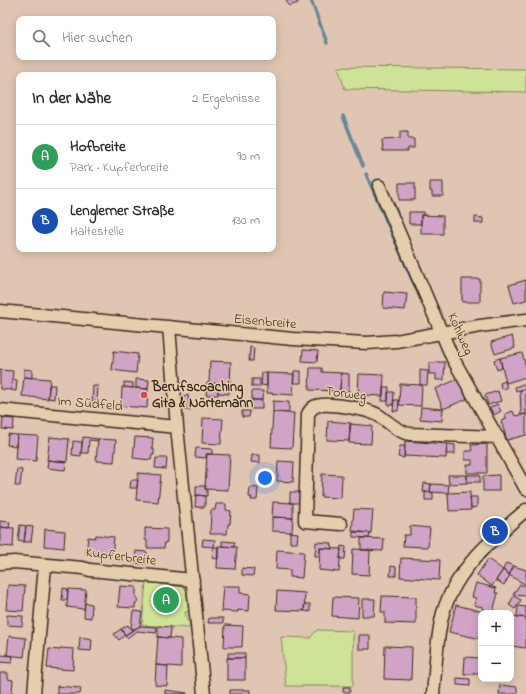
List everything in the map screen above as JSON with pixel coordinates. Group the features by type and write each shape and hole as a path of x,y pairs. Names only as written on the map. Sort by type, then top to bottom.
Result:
{"street":[{"name":"Kohlweg","path":"379,186 452,357 526,489"},
{"name":"Eisenbreite","path":"0,311 293,339 361,343 396,341 480,326 526,320"},
{"path":"169,327 177,427 204,694"},
{"name":"Torweg","path":"341,524 304,521 308,414 313,407 322,405 365,410 377,415 401,432 410,434 498,437"},
{"name":"Im Südfeld","path":"0,410 177,427"},
{"path":"433,694 439,630 448,598 472,561 490,541 526,510"},
{"name":"Kupferbreite","path":"0,563 14,562 83,568 90,570 193,580"},
{"path":"34,694 45,565"}],"green space":[{"path":"338,67 526,69 526,92 345,89"},
{"path":"146,582 184,587 186,589 189,611 185,612 190,628 142,625"},
{"path":"317,630 353,631 353,686 286,686 281,637 310,638"}],"building":[{"path":"286,0 297,0 298,3 289,6"},
{"path":"400,132 408,132 408,139 414,139 414,148 408,148 408,151 383,151 382,140 400,139"},
{"path":"430,182 443,182 443,196 432,196 432,191 430,191"},
{"path":"399,183 415,183 415,200 399,200"},
{"path":"409,212 424,212 424,215 421,215 421,224 409,224"},
{"path":"421,215 443,216 443,234 421,234"},
{"path":"475,217 483,218 483,223 475,223"},
{"path":"462,279 480,279 480,302 462,302"},
{"path":"526,280 526,300 514,303 509,285"},
{"path":"384,292 407,294 405,310 383,308"},
{"path":"512,336 515,348 495,354 491,342"},
{"path":"250,347 254,348 253,361 249,361"},
{"path":"303,350 318,351 317,362 302,361"},
{"path":"114,351 138,354 136,373 112,370"},
{"path":"522,353 526,367 526,377 506,383 500,358"},
{"path":"500,358 502,368 497,370 494,360"},
{"path":"210,361 231,362 230,384 209,383"},
{"path":"445,362 444,380 436,380 436,374 429,374 429,363"},
{"path":"310,368 322,368 322,372 341,373 340,391 309,390"},
{"path":"24,369 32,370 32,378 24,377"},
{"path":"0,370 13,371 11,390 0,389"},
{"path":"420,370 428,371 427,385 420,385"},
{"path":"294,371 301,371 301,383 293,383"},
{"path":"262,373 267,373 267,386 261,385"},
{"path":"267,373 294,374 293,395 267,393"},
{"path":"341,373 349,374 349,391 340,391"},
{"path":"359,374 384,375 383,396 358,395"},
{"path":"24,377 50,379 48,399 22,396"},
{"path":"12,379 17,380 16,391 11,390"},
{"path":"136,379 149,380 148,389 136,388"},
{"path":"252,379 260,379 260,387 252,387"},
{"path":"458,379 467,399 443,409 435,389"},
{"path":"505,381 507,388 501,389 500,383"},
{"path":"124,382 133,383 133,388 124,387"},
{"path":"207,383 218,384 218,395 206,395"},
{"path":"526,383 526,389 516,391 515,387"},
{"path":"400,384 422,385 421,406 399,405"},
{"path":"49,385 55,385 54,399 48,398"},
{"path":"93,386 98,386 97,402 92,402"},
{"path":"218,386 229,387 229,394 218,393"},
{"path":"122,387 148,389 147,408 121,406"},
{"path":"383,387 389,387 388,401 382,401"},
{"path":"526,389 526,414 521,415 520,390"},
{"path":"252,391 263,391 262,400 252,400"},
{"path":"498,391 501,401 488,405 485,395"},
{"path":"388,392 394,392 393,405 388,405"},
{"path":"188,395 190,410 185,410 183,396"},
{"path":"252,400 262,400 262,409 251,409"},
{"path":"394,400 399,400 398,411 393,411"},
{"path":"273,401 289,402 289,413 273,412"},
{"path":"497,404 501,411 494,415 490,408"},
{"path":"421,407 443,409 442,421 420,419"},
{"path":"242,411 250,411 249,417 242,417"},
{"path":"513,411 515,416 526,414 526,435 507,440 501,421 506,419 505,414"},
{"path":"273,412 294,413 292,448 271,447"},
{"path":"3,418 14,419 13,430 2,429"},
{"path":"203,418 223,419 221,444 202,443"},
{"path":"328,421 351,423 349,441 327,440"},
{"path":"350,424 372,426 371,444 349,443"},
{"path":"8,434 17,435 16,446 7,445"},
{"path":"17,435 38,436 36,461 15,459"},
{"path":"50,437 69,439 67,462 47,460"},
{"path":"83,437 98,439 98,441 89,440 88,453 81,453"},
{"path":"135,437 153,438 152,448 154,449 154,455 152,455 151,460 133,458"},
{"path":"98,439 116,440 114,462 96,461"},
{"path":"73,441 82,442 81,456 72,455"},
{"path":"405,441 447,444 446,458 404,456"},
{"path":"447,444 455,445 455,454 446,454"},
{"path":"487,444 487,473 467,473 467,465 472,465 472,460 465,460 465,451 472,451 471,445"},
{"path":"400,446 405,446 404,458 398,457"},
{"path":"196,448 212,449 212,454 206,454 206,458 195,457"},
{"path":"207,454 230,455 228,490 205,489"},
{"path":"252,455 260,455 260,463 251,462"},
{"path":"156,458 167,458 166,469 155,468"},
{"path":"48,460 66,462 65,470 47,468"},
{"path":"278,461 294,462 293,482 277,481"},
{"path":"17,469 22,470 20,486 15,486"},
{"path":"138,473 161,475 158,502 136,500"},
{"path":"322,474 342,475 341,498 321,497"},
{"path":"448,475 467,475 467,483 449,484"},
{"path":"467,475 480,475 480,482 467,482"},
{"path":"499,475 499,491 483,491 483,476"},
{"path":"131,480 138,480 137,488 130,488"},
{"path":"424,483 431,484 430,492 423,492"},
{"path":"431,484 449,485 448,493 430,492"},
{"path":"196,486 206,486 205,489 207,489 207,496 196,495"},
{"path":"250,487 258,488 257,500 251,500 252,497 249,497"},
{"path":"290,492 300,492 300,503 290,503"},
{"path":"425,492 433,493 433,500 425,500"},
{"path":"470,492 471,510 449,511 448,493"},
{"path":"196,495 205,496 205,507 195,507"},
{"path":"470,497 477,497 477,507 471,508"},
{"path":"273,502 293,503 293,518 272,517"},
{"path":"216,504 226,504 226,510 231,511 230,524 228,524 227,534 210,534 211,510 215,510"},
{"path":"354,509 373,510 371,533 352,531"},
{"path":"272,517 293,518 292,532 272,531"},
{"path":"0,521 10,522 9,528 0,527"},
{"path":"20,525 26,526 24,542 18,541"},
{"path":"26,526 33,527 31,542 24,542"},
{"path":"410,526 430,528 428,547 403,546 404,535 410,535"},
{"path":"0,527 14,528 13,547 0,546"},
{"path":"145,528 167,529 167,542 165,542 164,548 147,548"},
{"path":"45,529 65,531 64,548 44,546"},
{"path":"290,532 298,533 297,543 290,543"},
{"path":"353,532 370,533 369,538 353,537"},
{"path":"96,535 114,537 112,556 86,553 88,537 95,538"},
{"path":"361,538 384,539 383,551 361,550"},
{"path":"203,539 215,540 214,547 202,546"},
{"path":"222,541 235,542 234,547 222,546"},
{"path":"316,542 331,543 333,549 320,548 320,556 315,556"},
{"path":"218,546 237,547 235,569 217,568"},
{"path":"341,546 346,547 345,559 340,559"},
{"path":"213,547 218,547 218,559 212,558"},
{"path":"320,548 341,549 339,572 319,570"},
{"path":"353,549 370,550 369,575 352,574"},
{"path":"277,550 304,552 302,578 290,577 290,570 276,569"},
{"path":"136,551 147,552 146,564 134,563"},
{"path":"401,558 440,560 439,580 400,577"},
{"path":"488,559 503,570 492,586 477,575"},
{"path":"506,563 514,566 509,575 503,570"},
{"path":"391,566 396,567 396,576 390,576"},
{"path":"514,566 526,570 526,585 509,575"},
{"path":"242,568 254,569 253,576 242,575"},
{"path":"503,570 510,575 504,585 496,580"},
{"path":"476,583 496,588 495,593 498,593 494,610 486,610 482,609 483,607 474,605 476,598 472,597"},
{"path":"520,584 526,587 526,596 513,595"},
{"path":"8,585 25,586 23,611 6,610"},
{"path":"120,586 136,587 136,598 138,598 137,603 135,603 135,608 118,607"},
{"path":"223,586 240,586 240,593 250,594 249,611 221,611"},
{"path":"63,588 68,589 67,600 62,600"},
{"path":"68,589 86,590 84,609 67,607"},
{"path":"277,591 305,593 304,611 276,610"},
{"path":"382,596 416,597 416,624 385,623 385,612 381,612"},
{"path":"514,596 521,600 515,609 509,605"},
{"path":"333,597 359,598 358,618 332,616"},
{"path":"362,599 375,599 374,616 362,616"},
{"path":"85,603 92,604 91,618 84,617"},
{"path":"305,604 310,604 310,612 304,611"},
{"path":"456,605 478,610 478,638 449,632"},
{"path":"518,606 526,607 526,618 517,617"},
{"path":"133,611 142,612 140,626 135,629 131,628"},
{"path":"7,615 23,616 22,626 7,625"},
{"path":"514,616 526,618 526,648 514,646"},
{"path":"209,618 223,618 223,623 208,623"},
{"path":"128,625 132,631 125,635 121,629"},
{"path":"225,625 243,626 242,647 224,647"},
{"path":"140,626 157,627 156,633 137,631 127,638 125,635"},
{"path":"158,626 171,627 170,638 158,637"},
{"path":"121,629 125,635 119,640 114,634"},
{"path":"359,635 370,635 370,649 359,649"},
{"path":"9,636 26,638 24,657 7,655"},
{"path":"80,637 92,639 91,651 79,650"},
{"path":"158,637 181,639 181,667 156,665"},
{"path":"385,646 412,647 411,680 384,679"},
{"path":"60,648 74,649 73,670 47,668 49,649 60,650"},
{"path":"228,653 245,653 245,658 228,658"},
{"path":"0,655 13,656 12,663 0,662"},
{"path":"465,657 478,658 478,674 464,674"},
{"path":"227,658 245,658 245,680 227,680"},
{"path":"156,665 168,666 167,686 155,685"},
{"path":"0,673 8,673 8,679 13,680 12,694 0,694"},
{"path":"457,678 470,679 470,686 457,685"},
{"path":"500,685 517,687 517,694 499,694"},
{"path":"57,686 81,688 80,694 57,694"},
{"path":"343,687 350,687 350,692 343,692"},
{"path":"165,690 187,693 187,694 165,694"},
{"path":"230,690 250,690 250,694 230,694"}],"waterway":[{"path":"311,0 327,43"},
{"path":"343,116 363,166"},
{"path":"366,174 413,282"}],"place":[{"name":"Berufscoaching Gita & Nörtemann","path":"144,395"},
{"name":"Lenglerner Straße","path":"495,531"},
{"name":"Hofbreite","path":"166,600"}]}
